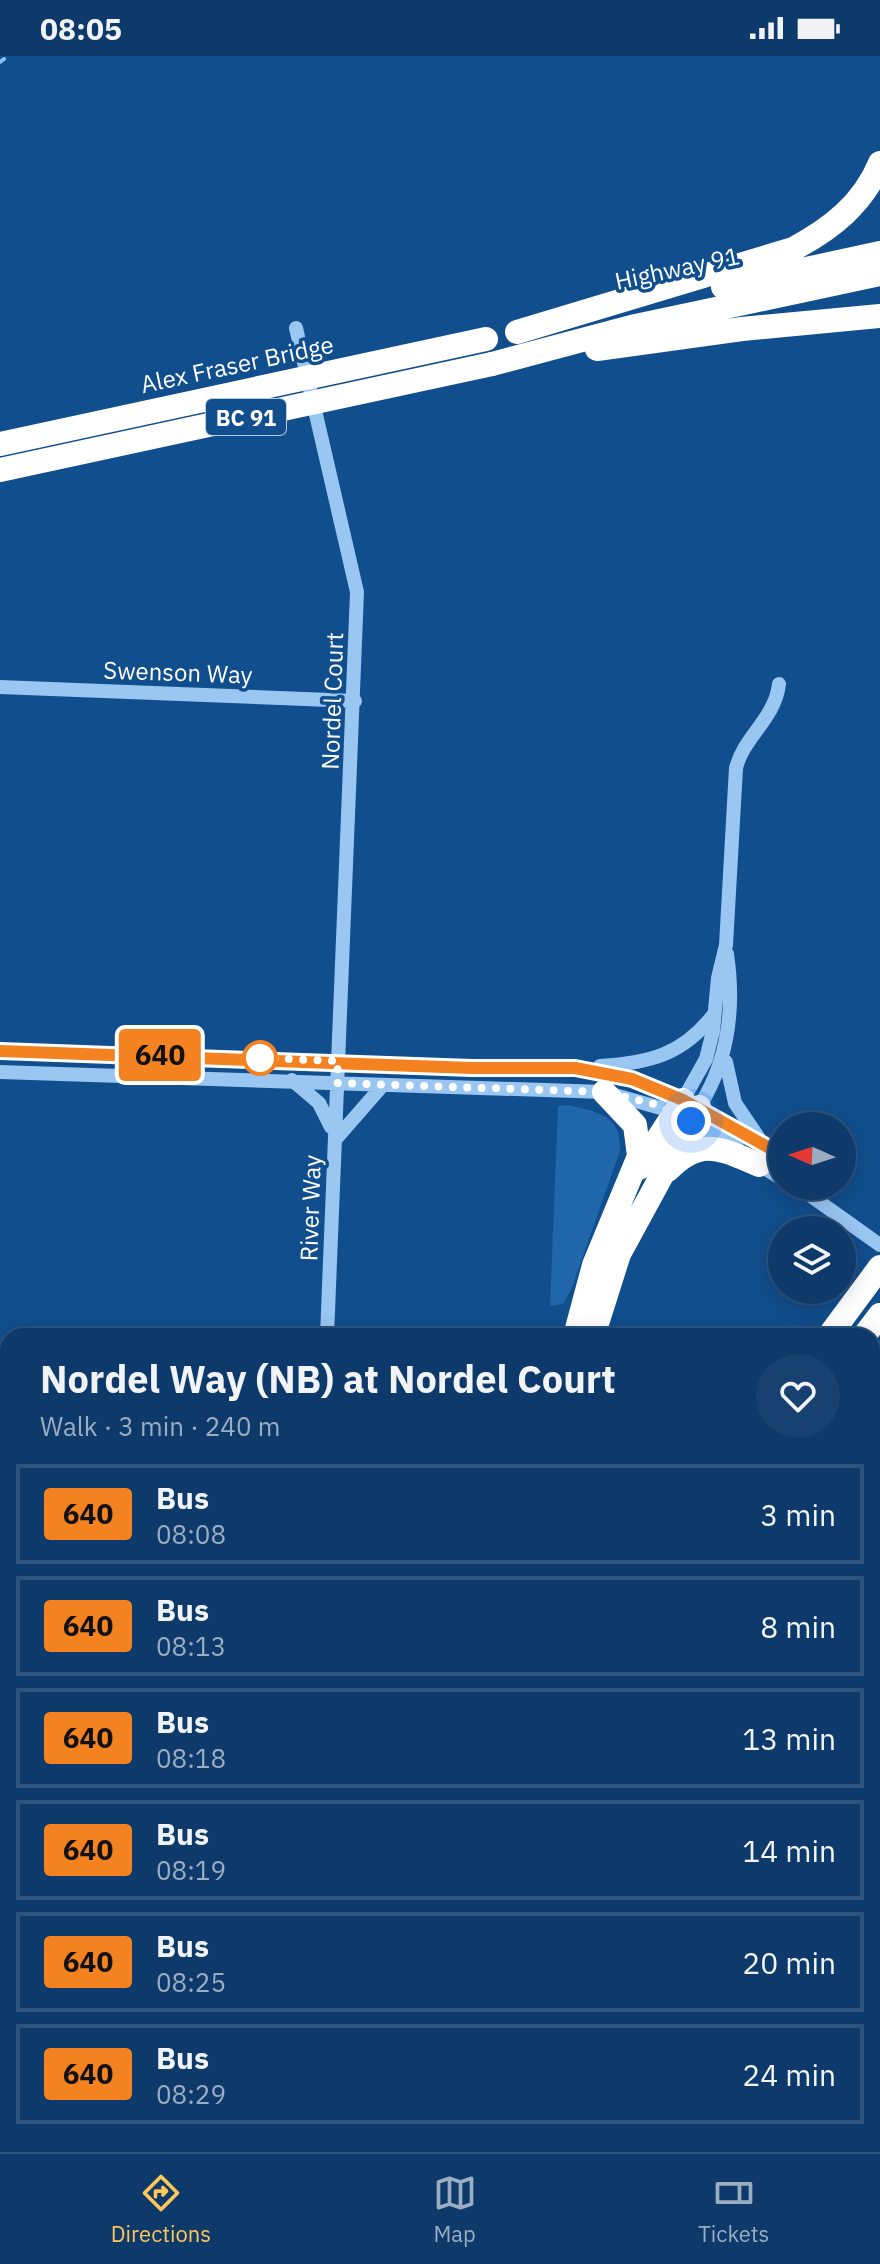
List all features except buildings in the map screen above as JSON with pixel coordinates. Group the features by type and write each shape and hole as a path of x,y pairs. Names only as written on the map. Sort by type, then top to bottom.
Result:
{"highway":[{"path":"517,332 793,249 823,233 847,213 864,192 880,163"},
{"name":"Highway 91","path":"486,339 880,253"},
{"name":"Highway 91","path":"492,364 631,327 880,274"},
{"path":"742,329 880,301"},
{"path":"492,364 742,329 880,316"},
{"name":"Alex Fraser Bridge","path":"0,444 486,339"},
{"name":"BC 91","path":"0,470 492,364"},
{"path":"595,1328 643,1181 639,1136 632,1119 604,1092"},
{"path":"577,1328 594,1265 687,1110"},
{"path":"643,1181 698,1148 722,1149 759,1165"},
{"path":"835,1328 874,1274"}],"street":[{"name":"Nordel Court","path":"296,328 357,592 355,701 337,1083"},
{"path":"687,1110 710,1046 726,945 736,768 744,749 773,709 779,684"},
{"name":"Swenson Way","path":"0,687 355,701"},
{"path":"687,1110 720,1071 726,1046 731,980 726,945"},
{"path":"0,1051 472,1068 575,1068 634,1064 669,1055 692,1039 714,1014"},
{"path":"726,1046 731,1093 761,1140"},
{"path":"575,1068 632,1079 687,1110 768,1145"},
{"path":"0,1072 604,1092 687,1110 768,1170"},
{"path":"291,1080 327,1113 335,1140"},
{"name":"River Way","path":"327,1328 337,1083"},
{"path":"335,1140 383,1085"},
{"path":"821,1200 880,1245"}],"shaded area":[{"path":"568,1105 598,1113 612,1122 620,1139 620,1151 571,1290 563,1304 550,1306 558,1106"}],"waterway":[{"path":"0,62 4,59"}],"bus line":[{"name":"640","path":"0,1051 472,1068 575,1068 632,1079 723,1119 768,1145"}],"route":[{"path":"260,1058 338,1061 337,1083 604,1092 651,1103 691,1121"}]}
